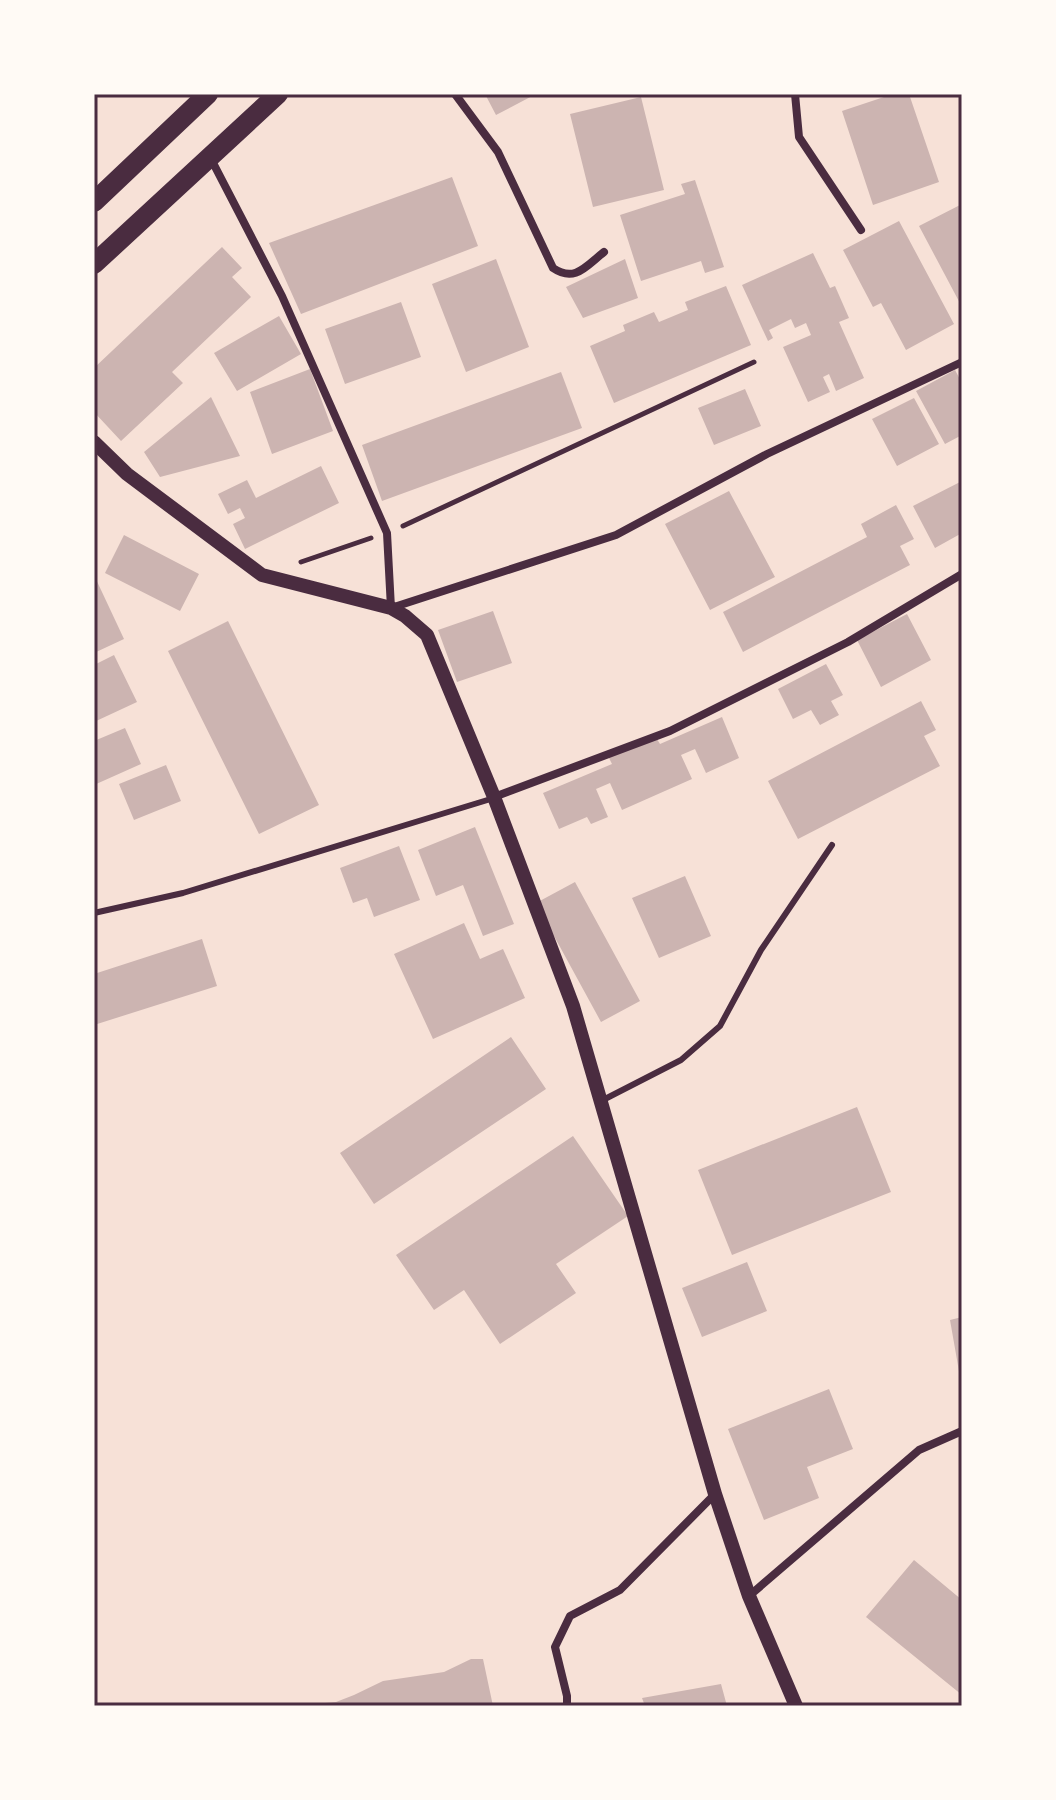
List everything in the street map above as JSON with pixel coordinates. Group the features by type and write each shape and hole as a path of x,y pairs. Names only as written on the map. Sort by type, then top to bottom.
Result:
{"main road":[{"path":"94,202 208,94"},
{"path":"94,264 278,94"}],"street":[{"path":"455,94 498,152 553,268 563,274 575,274 604,252"},
{"path":"795,94 799,137 861,230"},
{"path":"210,157 282,296 387,533 391,608"},
{"path":"391,608 616,535 767,454 962,362"},
{"path":"94,442 127,474 262,575 391,608 427,635 494,797 573,1006 715,1494 749,1596 796,1706"},
{"path":"494,797 670,731 848,642 962,574"},
{"path":"749,1596 919,1450 962,1431"},
{"path":"567,1706 555,1647 570,1616 620,1590 715,1494"}],"lane":[{"path":"94,913 183,893 494,797"},
{"path":"601,1101 681,1060 720,1026 761,950 832,845"}],"path":[{"path":"262,575 387,533 754,362"}],"building":[{"path":"485,94 536,94 496,115"},
{"path":"893,94 909,94 939,182 873,205 842,111"},
{"path":"641,97 664,190 593,207 570,114"},
{"path":"452,177 478,246 301,314 269,243"},
{"path":"695,180 724,267 705,273 701,261 641,281 620,215 685,194 681,184"},
{"path":"962,204 962,307 919,226"},
{"path":"899,221 954,324 906,350 881,303 873,307 843,250"},
{"path":"222,247 242,268 232,277 251,297 172,372 183,383 121,441 94,412 94,368"},
{"path":"813,253 830,288 835,286 849,318 839,322 864,378 836,391 829,374 823,377 830,392 808,402 783,347 811,335 806,323 795,328 791,319 769,330 773,338 768,341 742,285"},
{"path":"496,259 529,347 466,372 432,284"},
{"path":"625,259 638,298 583,318 566,287"},
{"path":"726,286 751,345 614,403 590,346 625,331 623,325 654,312 659,322 688,310 685,302"},
{"path":"401,302 421,357 345,384 325,329"},
{"path":"279,316 301,354 237,391 214,353"},
{"path":"310,369 333,431 272,454 250,392"},
{"path":"955,370 962,383 962,435 945,444 916,391"},
{"path":"561,372 582,428 382,501 362,445"},
{"path":"745,389 761,426 714,445 698,408"},
{"path":"211,397 240,456 160,477 144,452"},
{"path":"914,398 939,444 897,466 872,419"},
{"path":"321,466 339,503 245,549 233,524 245,518 240,508 228,514 218,494 247,480 256,498"},
{"path":"962,481 962,533 935,548 913,506"},
{"path":"729,491 775,577 710,610 665,524"},
{"path":"896,505 914,539 900,546 910,565 743,652 723,612 867,537 861,524"},
{"path":"124,535 199,574 180,611 105,573"},
{"path":"94,575 124,639 94,653"},
{"path":"493,611 512,663 457,682 438,630"},
{"path":"907,614 931,660 881,687 857,640"},
{"path":"228,621 319,805 259,834 168,651"},
{"path":"114,655 137,702 94,722 94,665"},
{"path":"826,664 843,695 831,701 839,715 820,725 811,710 793,719 778,689"},
{"path":"921,701 936,730 924,736 940,766 798,839 768,781"},
{"path":"722,717 739,758 706,773 695,749 681,755 692,779 622,810 610,783 596,789 608,817 591,824 587,817 559,829 543,793 612,764 608,756 657,739 660,744"},
{"path":"125,728 141,764 94,785 94,741"},
{"path":"166,765 181,801 134,820 119,784"},
{"path":"475,827 514,924 483,936 463,885 436,896 418,850"},
{"path":"399,846 420,900 374,917 367,898 353,903 340,868"},
{"path":"685,876 711,936 659,958 632,898"},
{"path":"575,882 640,1001 601,1022 536,903"},
{"path":"464,923 480,959 503,949 525,998 433,1039 394,954"},
{"path":"202,939 217,986 94,1025 94,974"},
{"path":"511,1037 546,1089 374,1204 340,1153"},
{"path":"857,1107 891,1192 732,1255 698,1170"},
{"path":"573,1136 628,1216 556,1264 576,1293 500,1344 464,1290 434,1310 396,1255"},
{"path":"747,1262 767,1311 702,1337 682,1288"},
{"path":"962,1317 962,1377 960,1377 950,1320"},
{"path":"829,1389 853,1449 807,1467 819,1498 764,1520 728,1429"},
{"path":"914,1560 962,1600 962,1695 866,1617"},
{"path":"471,1659 483,1659 493,1706 315,1706 336,1702 383,1681 444,1672"},
{"path":"721,1684 727,1706 645,1706 642,1698"}]}
